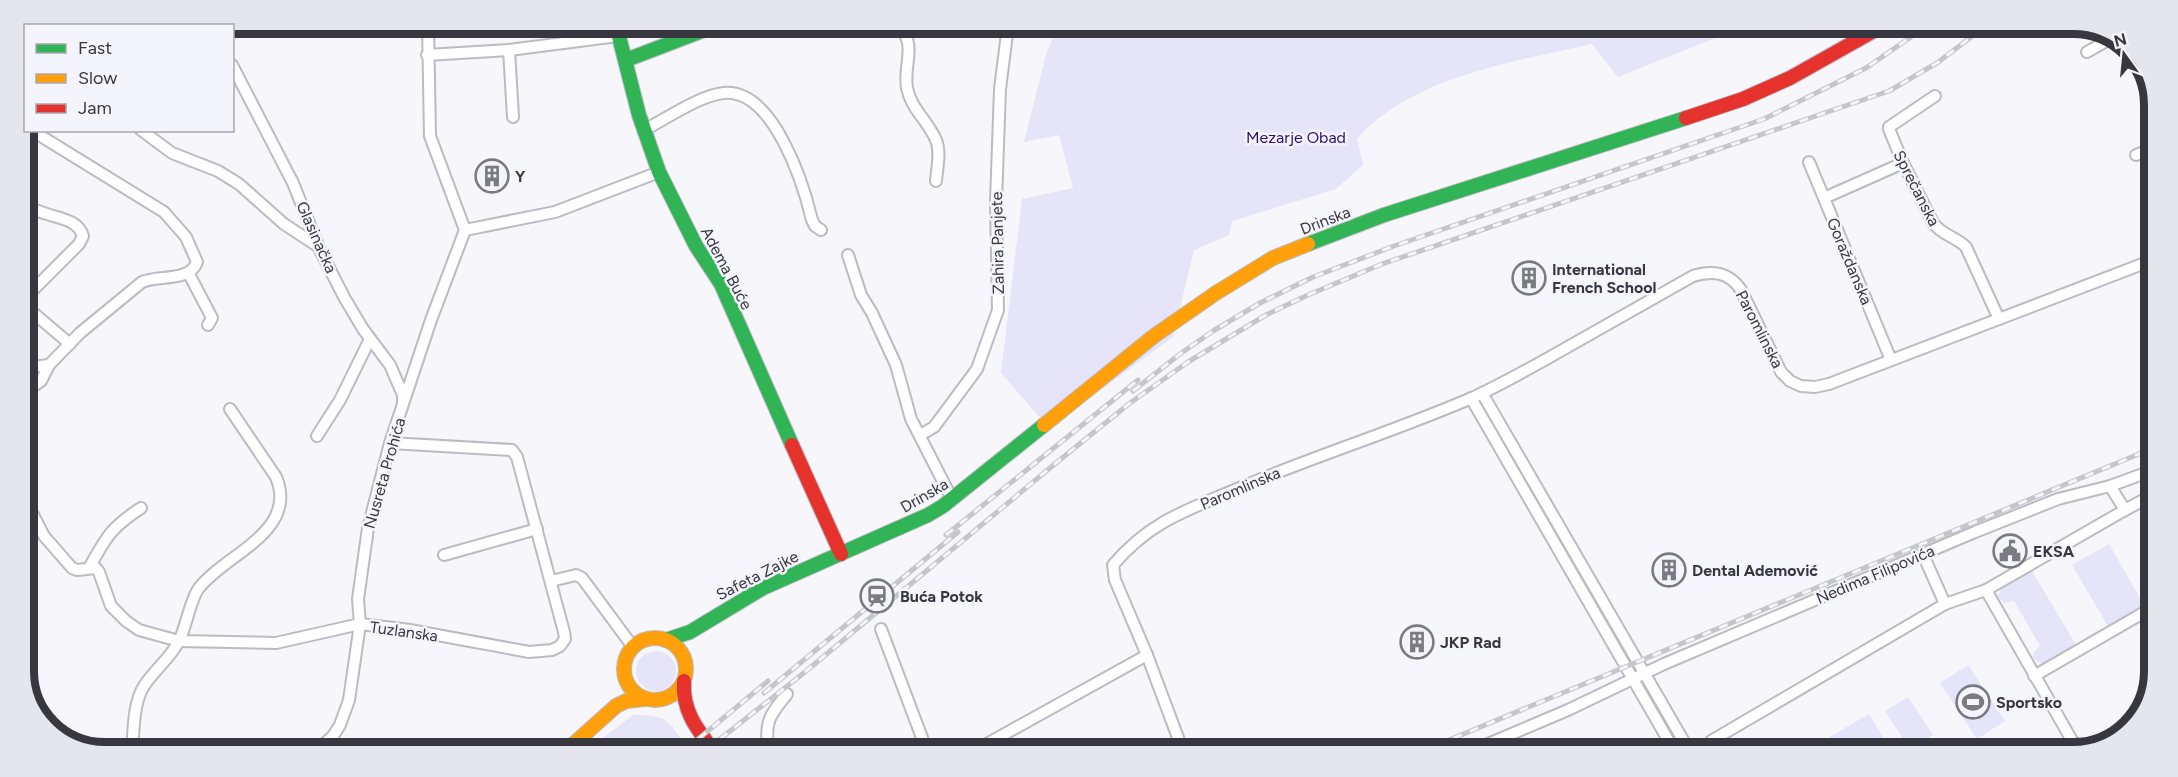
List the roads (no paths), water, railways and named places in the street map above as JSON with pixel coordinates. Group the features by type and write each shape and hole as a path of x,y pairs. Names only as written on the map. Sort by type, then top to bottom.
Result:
{"main road":[{"name":"Adema Buće","path":"618,34 639,115 659,172 696,246 721,284 841,554"},
{"path":"626,60 694,34"},
{"name":"Drinska","path":"841,554 928,515 952,499 1154,336 1216,293 1273,258 1384,215 1743,99 1790,78 1867,34"},
{"name":"Safeta Zajke","path":"666,640 683,637 761,588 841,554"},
{"path":"692,632 685,661 682,702 688,716 707,742"},
{"path":"616,706 624,687 624,666 633,647 648,639 666,640 681,652 685,661"},
{"path":"625,676 629,686 636,694 676,707 688,716"},
{"path":"576,742 616,706 626,701 650,700 673,694 684,680"}],"street":[{"path":"428,34 430,136 465,230 555,212 659,172"},
{"path":"427,55 509,50 595,34"},
{"path":"907,34 910,44 906,84 909,98 936,139 938,149 936,181"},
{"name":"Zahira Panjete","path":"920,435 934,427 977,369 998,310 996,202 1000,89 1007,34"},
{"path":"2087,52 2104,42"},
{"path":"509,50 513,117"},
{"name":"Glasinačka","path":"234,69 293,183 319,248 344,297 370,339 390,365 403,395 403,407"},
{"path":"644,130 699,100 724,93 745,97 757,104 769,116 794,166 812,220 821,230"},
{"name":"Sprečanska","path":"1935,96 1889,127 1903,163 1933,223 1940,232 1961,242 1966,247 1999,319"},
{"path":"34,386 41,381 50,365 70,344 142,282 189,273 195,269 197,262 186,237 164,213 35,132"},
{"path":"144,132 172,153 218,171 232,180 284,224 319,248"},
{"path":"2136,155 2143,152"},
{"name":"Goraždanska","path":"1809,162 1891,360"},
{"path":"1824,198 1903,163"},
{"path":"34,209 68,220 81,229 83,236 79,244 34,289"},
{"name":"Nusreta Prohića","path":"327,742 340,725 349,700 360,624 358,599 368,528 390,442 431,320 465,230"},
{"path":"848,255 861,295 896,365 911,419 952,499"},
{"name":"Paromlinska","path":"1180,742 1147,655 1115,580 1113,565 1145,532 1166,519 1299,463 1384,433 1482,393 1623,317 1693,276 1706,272 1718,273 1735,281 1781,372 1790,381 1801,386 1815,387 2143,264"},
{"path":"189,273 212,318 208,325"},
{"path":"34,314 70,344"},
{"path":"316,436 340,400 370,339"},
{"path":"34,367 50,365"},
{"path":"1482,393 1684,742"},
{"path":"1471,398 1669,742"},
{"path":"133,742 137,705 142,688 179,641 199,587 262,535 278,512 281,487 230,409"},
{"name":"Tuzlanska","path":"35,518 44,536 58,554 77,570 96,568 111,606 126,621 139,630 179,641 276,643 360,624 410,630 529,652 552,650 560,646 565,639 551,581 517,457 512,450 390,442"},
{"name":"Nedima Filipovića","path":"1493,742 1974,532 2058,499 2110,486 2144,474"},
{"path":"2110,486 2125,510"},
{"path":"1711,741 1945,604 1986,590 2144,500"},
{"path":"88,568 108,534 121,521 141,508"},
{"path":"444,555 537,529"},
{"name":"Nedima Filipovića","path":"1924,559 1945,604"},
{"path":"551,581 576,575 582,579 633,647"},
{"path":"1986,590 2073,742"},
{"path":"2034,676 2144,613"},
{"path":"881,629 924,742"},
{"path":"990,742 1147,655"},
{"path":"767,742 766,730 771,713 787,694"}],"railway":[{"path":"1133,391 1213,331 1260,303 1313,277 1394,246 1764,119 1866,68 1915,34"},
{"path":"716,742 805,672 1130,403 1188,362 1266,315 1382,264 1889,91 1937,63 1975,34"},
{"path":"946,535 1138,380"},
{"path":"1444,742 2144,452"},
{"path":"764,693 958,532"},
{"path":"695,742 768,681"}],"place":[{"name":"Y","path":"492,176"},
{"name":"International French School","path":"1529,278"},
{"name":"EKSA","path":"2010,551"},
{"name":"Dental Ademović","path":"1669,570"},
{"name":"Buća Potok","path":"877,596"},
{"name":"JKP Rad","path":"1417,642"},
{"name":"Sportsko","path":"1973,702"}],"park label":[{"name":"Mezarje Obad","path":"1296,137"}]}
